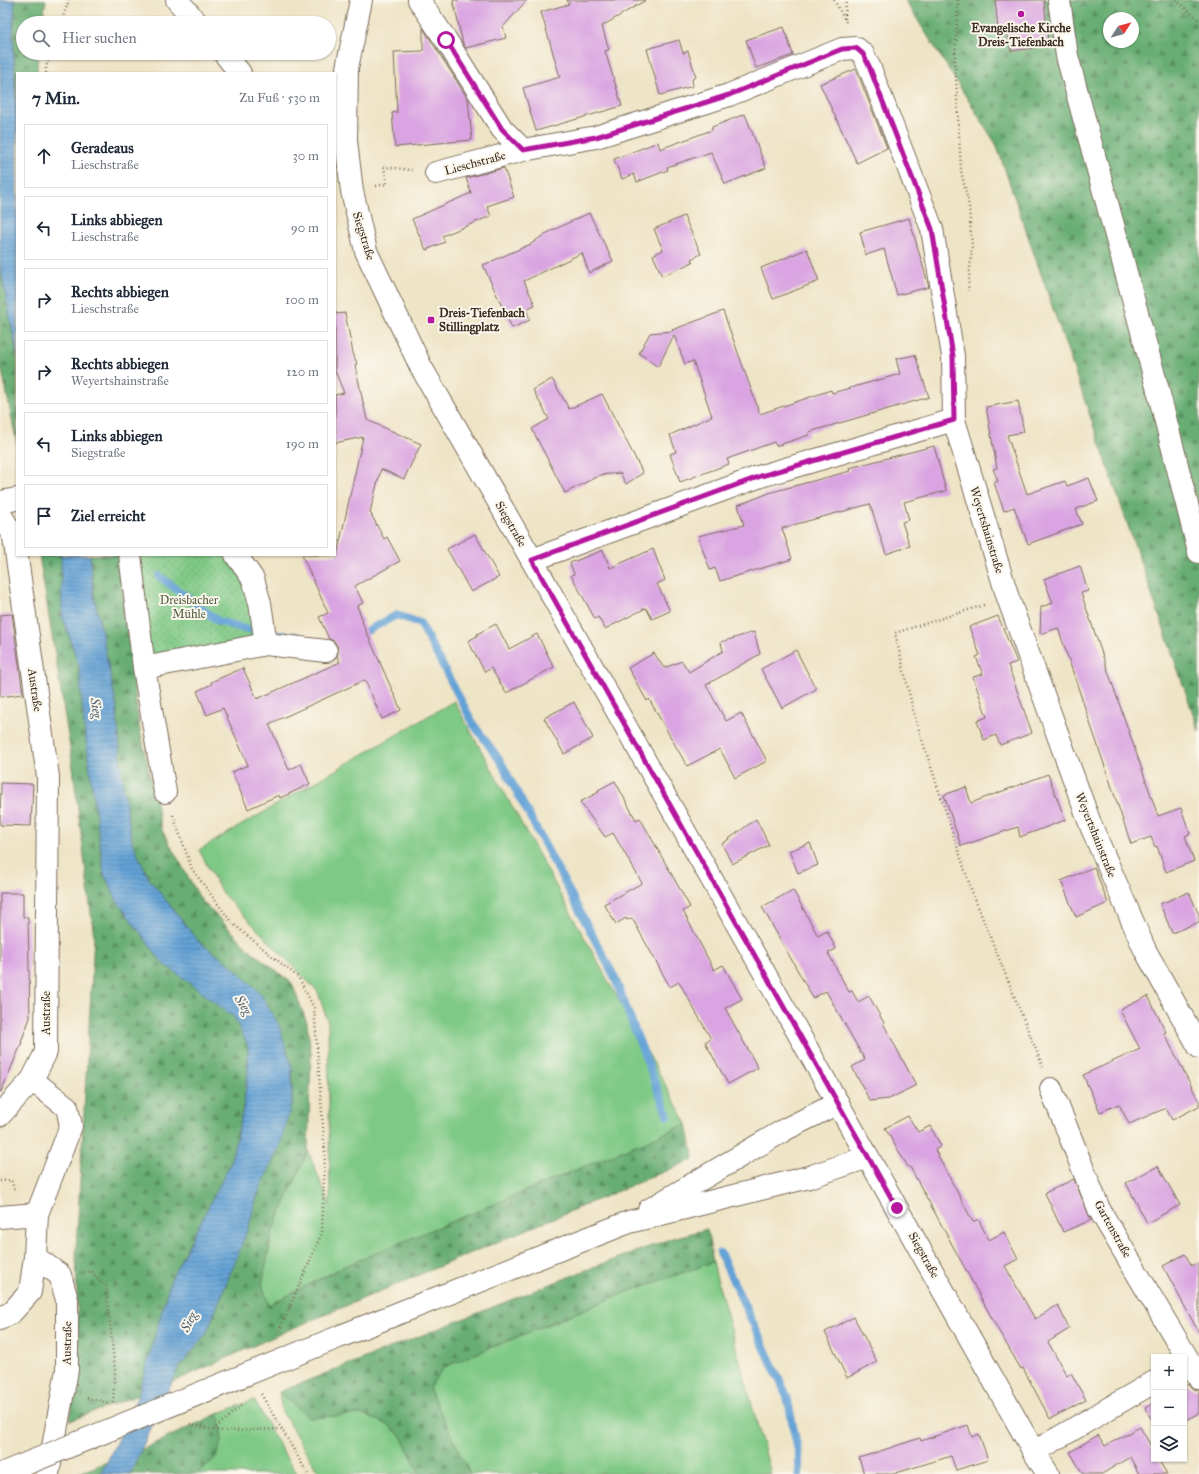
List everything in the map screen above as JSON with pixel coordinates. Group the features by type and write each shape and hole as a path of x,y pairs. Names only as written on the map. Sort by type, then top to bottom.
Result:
{"street":[{"path":"177,0 191,16"},
{"name":"Siegstraße","path":"361,0 347,68 346,141 352,191 366,251 421,367 532,560 1034,1452 1048,1474"},
{"name":"Lieschstraße","path":"418,0 446,40 502,129 523,150"},
{"path":"1059,0 1067,56 1158,390 1199,552"},
{"name":"Lieschstraße","path":"436,173 523,150 596,137 729,95 842,49 856,48 863,54 869,66 932,229 953,356 954,420"},
{"path":"230,60 239,72"},
{"path":"532,560 761,476 954,420"},
{"name":"Weyertshainstraße","path":"954,420 1008,598 1091,826 1145,950 1199,1047"},
{"path":"0,502 16,499"},
{"name":"Austraße","path":"0,514 14,538 16,552"},
{"name":"Austraße","path":"0,1115 32,1080 46,1052 48,777 17,556"},
{"path":"130,556 144,668 165,792"},
{"path":"237,556 253,579 260,603 266,644"},
{"path":"144,668 266,644 326,651"},
{"path":"0,1319 12,1312 30,1292 35,1257 37,1214 71,1126 67,1107 32,1080"},
{"name":"Gartenstraße","path":"1051,1089 1100,1209 1191,1368"},
{"path":"629,1222 786,1129 838,1103"},
{"path":"1,1474 341,1336 629,1222 809,1177 868,1156"},
{"path":"0,1217 37,1214"},
{"path":"35,1257 60,1275"},
{"name":"Austraße","path":"48,1474 67,1370 67,1300 60,1275"},
{"path":"1034,1452 1151,1384"}],"path":[{"path":"64,16 70,0"},
{"path":"845,20 846,0"},
{"path":"958,0 955,60 961,172 969,206 972,247 968,292"},
{"path":"1176,0 1199,20"},
{"path":"46,72 48,60"},
{"name":"Lieschstraße","path":"352,191 388,184 384,167 436,173"},
{"path":"1008,598 895,633 915,718 972,892 1051,1089"},
{"path":"165,792 192,869 232,923 299,978 314,1008 325,1153 322,1233 276,1338"},
{"path":"60,1275 91,1271 106,1286 115,1371 112,1404"},
{"path":"258,1390 308,1474"},
{"path":"213,1430 248,1400"},
{"path":"204,1428 226,1431 282,1429"}],"green space":[{"path":"15,0 46,0 43,16 16,16 16,60 38,60 37,72 16,72 16,108 13,35"},
{"path":"905,0 1199,0 1199,731 996,144"},
{"path":"0,265 16,350 16,439 0,361"},
{"path":"39,556 61,556 62,558 62,615 79,666 84,726 104,874 117,901 162,962 234,1017 248,1045 248,1074 242,1114 230,1165 171,1279 138,1395 70,1421 78,1346 76,1250 94,937 72,761"},
{"path":"90,556 118,556 139,726 162,830 201,900 249,949 292,983 307,1023 311,1053 308,1151 273,1230 262,1284 269,1305 347,1265 687,1124 694,1159 291,1329 171,1383 178,1369 206,1334 248,1229 257,1196 280,1145 292,1101 292,1068 231,965 199,942 149,879 132,842 123,786 116,703 93,590"},
{"name":"Dreisbacher Mühle","path":"130,556 236,556 266,644 144,668"},
{"path":"454,701 687,1124 347,1265 269,1305 262,1284 273,1230 308,1151 330,1206 328,1023 318,992 222,893 199,850"},
{"path":"707,1229 713,1262 624,1293 444,1367 429,1388 470,1474 420,1474 401,1436 387,1424 360,1414 309,1418 279,1392 586,1270 673,1238"},
{"path":"713,1262 771,1474 470,1474 428,1388 444,1367 624,1293"},
{"path":"279,1392 309,1418 360,1414 387,1424 401,1436 420,1474 322,1474 316,1468 282,1412"},
{"path":"254,1400 288,1461 298,1474 197,1474 216,1457 222,1441 219,1413"},
{"path":"219,1413 222,1441 216,1457 197,1474 130,1474 141,1450"},
{"path":"107,1462 100,1474 77,1474"}],"water":[{"path":"0,0 15,0 13,35 16,108 16,350 0,265"},
{"name":"Sieg","path":"61,556 90,556 93,590 116,703 123,786 132,842 149,879 199,942 231,965 260,993 279,1025 292,1068 292,1101 280,1145 257,1196 248,1229 206,1334 178,1369 130,1474 100,1474 138,1395 171,1279 230,1165 242,1114 248,1074 248,1046 234,1017 162,962 117,901 104,874 84,726 79,666 62,615"}],"building":[{"path":"453,0 527,0 503,27 506,38 466,48 463,44"},
{"path":"567,0 646,0 602,26 609,50 605,51 622,106 536,131 523,88 560,77 541,12 569,4"},
{"name":"Evangelische Kirche Dreis-Tiefenbach","path":"995,0 1044,0 1048,41 1033,42 1034,48 1011,51 1009,37 998,29"},
{"path":"784,27 793,55 756,68 746,40"},
{"path":"423,28 468,99 472,140 395,147 392,113 397,112 394,52 423,51"},
{"path":"679,40 683,53 688,51 696,77 692,79 693,86 660,95 647,49"},
{"path":"856,69 887,148 857,163 820,84"},
{"path":"745,114 766,168 725,184 711,152 667,167 668,170 637,182 634,174 622,179 614,159 658,142 660,149 712,130 712,127"},
{"path":"504,168 514,197 487,206 491,216 442,236 445,242 426,250 412,219 471,193 466,178"},
{"path":"589,213 613,261 589,273 582,253 524,281 535,305 526,309 530,320 512,328 483,265 531,244 545,234"},
{"path":"684,216 701,254 691,259 693,262 662,276 653,255 663,250 654,229"},
{"path":"909,218 929,287 897,295 884,249 866,255 860,232"},
{"path":"807,249 819,281 773,299 761,268"},
{"path":"723,311 760,414 831,390 832,393 900,374 896,359 915,355 929,397 809,432 809,435 776,446 774,442 727,459 729,464 680,482 670,454 676,452 670,435 712,416 693,361 685,364 674,335 658,367 639,353 650,333 673,331 672,330"},
{"path":"336,312 337,314 345,313 353,353 357,364 355,365 367,420 421,444 404,479 381,469 370,512 384,539 387,537 400,561 355,586 363,603 357,606 363,621 362,622 401,710 382,719 365,680 269,724 289,770 301,764 310,784 280,798 279,795 248,809 232,772 248,765 223,708 207,715 197,691 212,684 211,682 243,668 257,699 340,662 337,656 337,646 334,641 329,639 319,617 328,613 302,556 337,555 363,437 336,443 336,395 344,393 336,373"},
{"path":"552,379 569,409 602,394 643,473 626,484 620,473 600,475 565,493 532,429 549,419 533,390"},
{"path":"1018,401 1024,432 1007,435 1027,494 1065,481 1067,486 1089,478 1098,501 1076,509 1082,524 1028,544 1014,507 1004,511 994,483 998,481 993,469 997,468 986,407"},
{"path":"934,446 946,491 904,502 909,520 902,522 910,546 886,554 870,504 782,528 792,559 720,581 715,568 710,570 698,536 744,525 738,505 772,492 850,471 849,468"},
{"path":"475,534 499,577 471,592 447,549"},
{"path":"653,549 665,580 657,584 670,611 652,619 646,608 605,629 598,617 595,619 571,575 574,574 570,563 603,550 610,568"},
{"path":"1080,566 1088,591 1081,593 1158,816 1181,808 1190,834 1185,836 1194,861 1166,872 1157,846 1155,847 1151,837 1131,844 1058,628 1040,634 1041,607 1053,603 1044,579"},
{"path":"12,614 23,694 0,697 0,615"},
{"path":"998,616 1017,662 1008,665 1032,733 1000,745 996,735 984,740 977,721 987,717 973,677 983,674 976,657 980,655 969,627"},
{"path":"496,624 509,649 537,634 554,667 506,693 491,668 485,672 468,641 477,636 477,634"},
{"path":"754,632 760,654 706,685 726,721 741,713 767,761 735,778 720,749 687,766 649,699 647,701 628,668 654,653 664,668 682,661 689,672 723,651 721,642"},
{"path":"796,650 816,689 782,708 761,669"},
{"path":"574,702 593,738 564,754 544,718"},
{"path":"1048,774 1065,820 1020,837 1018,827 961,846 944,795 966,787 971,803"},
{"path":"615,781 636,820 640,818 690,907 683,911 714,970 723,965 742,999 725,1008 758,1068 728,1084 705,1042 711,1039 679,982 670,987 632,918 627,920 626,918 616,924 604,904 642,883 613,833 605,837 580,802 599,792 598,790"},
{"path":"1,783 33,784 31,826 0,825"},
{"path":"756,819 769,845 732,864 722,844"},
{"path":"810,843 818,865 798,873 789,851"},
{"path":"1094,867 1108,903 1076,917 1061,881"},
{"path":"793,890 818,936 827,931 836,949 828,953 849,992 852,991 858,1002 869,996 916,1085 889,1099 870,1101 852,1067 865,1060 826,991 813,998 762,907"},
{"path":"1189,892 1199,915 1199,922 1172,933 1160,904"},
{"path":"0,893 23,893 23,917 28,917 30,1018 22,1042 1,1092 0,1092"},
{"path":"1148,996 1166,1032 1164,1033 1199,1101 1199,1106 1172,1120 1166,1108 1129,1124 1119,1104 1100,1112 1083,1075 1140,1049 1120,1010"},
{"path":"908,1116 918,1132 930,1126 941,1146 935,1150 973,1222 978,1219 989,1240 1004,1232 1018,1259 1005,1266 1035,1319 1058,1305 1069,1329 1048,1342 1067,1376 1071,1373 1086,1400 1050,1419 1023,1368 1021,1369 1000,1333 910,1167 908,1167 885,1128"},
{"path":"1158,1166 1180,1205 1147,1223 1126,1183"},
{"path":"1074,1179 1091,1220 1063,1232 1045,1193"},
{"path":"1185,1254 1192,1266 1199,1262 1199,1333 1163,1266"},
{"path":"854,1317 877,1362 847,1378 825,1332"},
{"path":"1187,1385 1193,1389 1199,1390 1199,1413 1187,1419 1187,1390"},
{"path":"1151,1405 1151,1419 1145,1408"},
{"path":"968,1425 972,1437 979,1434 988,1460 956,1470 951,1456 893,1474 864,1474 859,1458 920,1438 921,1441"},
{"path":"1140,1427 1151,1446 1151,1462 1160,1462 1167,1474 1139,1474 1130,1457 1102,1474 1083,1474 1070,1452 1098,1435 1105,1446"}],"waterway":[{"path":"159,576 218,621 248,630"},
{"path":"357,636 397,615 420,623 474,725 501,762 614,976 668,1116"},
{"path":"277,635 296,636"},
{"path":"720,1253 787,1396 799,1456 799,1474"}],"place":[{"name":"Evangelische Kirche Dreis-Tiefenbach","path":"1021,14"},
{"name":"Dreis-Tiefenbach Stillingplatz","path":"431,320"}],"route":[{"path":"446,40 502,129 523,150 596,137 729,95 842,49 856,48 863,54 869,66 932,229 953,356 954,420 761,476 532,560 806,1049 897,1208"}]}
